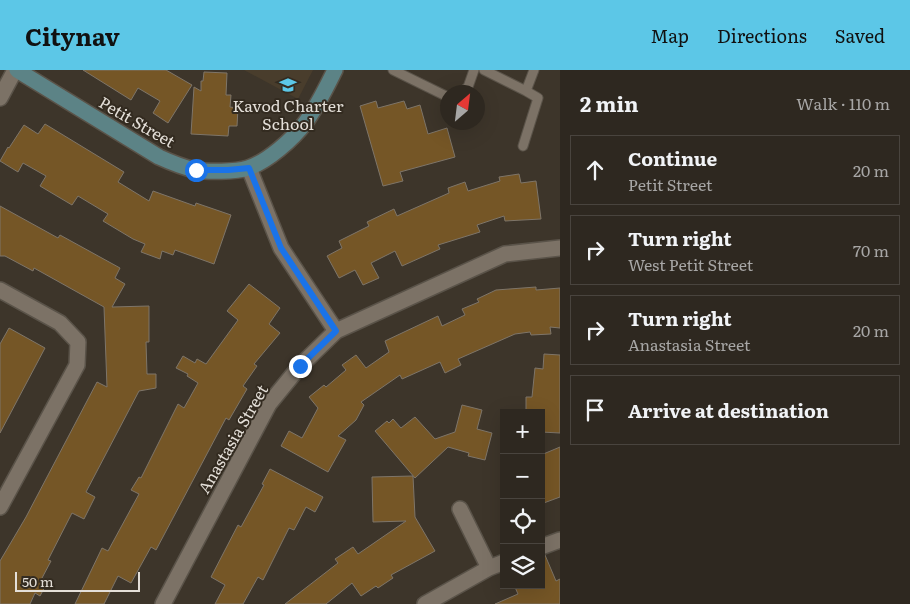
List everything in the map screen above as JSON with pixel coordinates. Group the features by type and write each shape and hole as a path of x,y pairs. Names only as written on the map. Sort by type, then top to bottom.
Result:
{"street":[{"path":"0,98 16,70"},
{"name":"Petit Street","path":"16,70 159,157 179,166 196,170 249,168"},
{"path":"335,70 304,124 289,141 249,168 281,248 336,331"},
{"name":"Anastasia Street","path":"163,604 269,404 300,366 336,331 505,254 560,248"},
{"path":"0,290 60,323 78,342 77,364 0,507"},
{"path":"460,509 489,568"},
{"path":"545,546 560,540"},
{"path":"425,604 500,564"}],"lane":[{"path":"393,70 440,93"},
{"path":"469,85 474,70"},
{"path":"484,70 538,98 524,146"},
{"path":"526,92 534,70"}],"shaded area":[{"name":"Kavod Charter School","path":"244,70 313,70 298,99"}],"building":[{"path":"83,70 166,70 192,85 168,123 153,113 160,101 138,88 131,100"},
{"path":"204,72 227,73 226,95 231,95 230,107 238,108 237,126 229,126 228,136 191,134 194,87 201,91 201,81 203,81"},
{"path":"376,101 378,108 404,101 407,109 420,105 428,134 448,130 455,157 400,172 403,181 383,186 360,106"},
{"path":"45,124 124,172 118,182 149,201 153,191 195,206 196,203 231,215 214,264 175,250 173,255 162,251 160,259 141,252 145,244 103,221 108,214 78,196 72,205 40,186 46,176 23,163 18,172 0,161 24,125 38,134"},
{"path":"519,174 521,183 536,181 541,219 505,221 504,216 477,225 480,232 438,245 440,249 402,266 395,251 371,263 379,278 363,285 355,270 339,278 327,256 342,248 339,241 369,226 367,222 394,209 397,216 449,193 448,188 465,182 468,191 500,181 499,177"},
{"path":"0,206 58,238 60,235 120,268 115,278 125,284 112,307 149,306 149,342 146,342 147,374 156,374 156,388 139,391 86,492 95,497 84,519 72,513 48,560 51,561 42,578 48,581 40,596 35,593 30,604 0,604 0,561 26,517 97,382 107,387 104,307 34,268 33,271 5,256 0,256"},
{"path":"249,284 280,308 269,324 280,333 254,364 257,366 243,386 247,389 229,420 226,418 156,550 151,547 131,583 118,576 104,604 75,604 102,548 108,551 139,494 131,490 139,477 141,478 178,404 184,408 198,383 187,376 188,374 176,368 183,356 195,363 197,359 206,364 238,320 227,311"},
{"path":"536,287 536,290 560,288 560,328 550,327 551,334 531,335 530,332 515,334 458,359 461,365 445,373 440,362 402,379 400,375 361,402 364,405 356,420 338,436 346,440 328,472 281,446 289,431 302,438 318,408 309,397 324,385 326,387 346,370 342,365 356,355 366,368 389,352 385,341 438,316 442,326 465,315 462,309 479,302 477,299 496,290"},
{"path":"9,328 45,348 0,433 0,344"},
{"path":"544,354 560,355 560,433 545,432 545,409 526,409 526,397 532,397 535,368 543,369"},
{"path":"462,405 482,410 477,429 492,433 485,460 468,456 469,453 448,447 415,478 375,431 387,421 389,423 393,419 401,428 415,417 435,439 455,432"},
{"path":"560,447 560,497 545,503 545,454"},
{"path":"270,469 323,497 315,512 306,507 294,530 289,528 263,580 258,577 243,604 215,604 225,585 211,577 238,525 241,527 264,485 262,484"},
{"path":"413,476 415,517 435,551 391,575 393,578 361,596 352,583 326,604 285,604 338,563 335,559 353,547 358,554 406,521 373,522 372,477"},
{"path":"545,555 556,581 560,579 560,604 495,604 518,594 516,589 545,589"}],"place":[{"name":"Kavod Charter School","path":"288,85"}],"route":[{"path":"196,170 249,168 281,248 336,331 300,366"}]}
